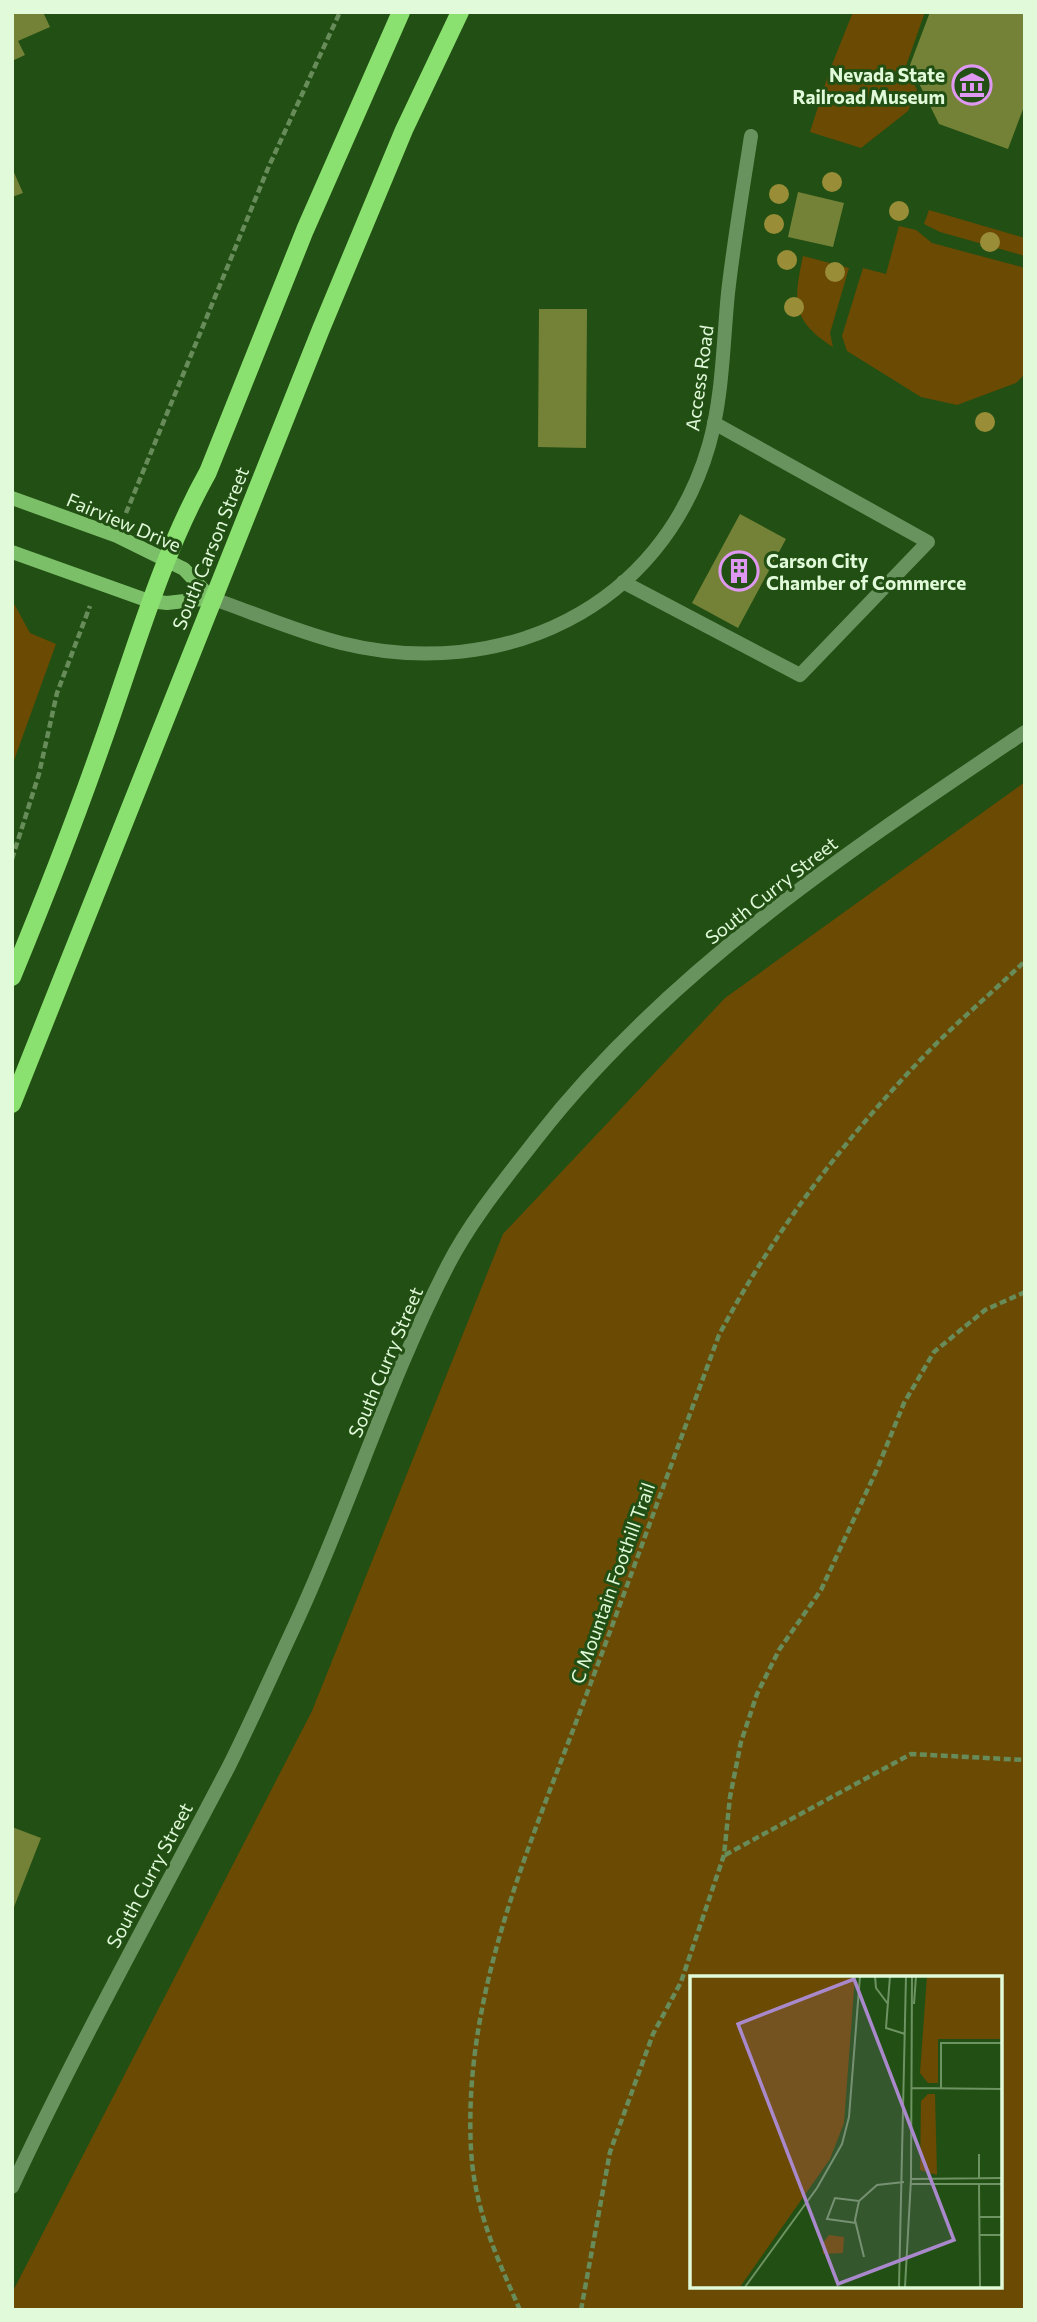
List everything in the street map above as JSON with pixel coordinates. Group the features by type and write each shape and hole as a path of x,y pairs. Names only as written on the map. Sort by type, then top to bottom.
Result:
{"main road":[{"name":"South Carson Street","path":"12,978 100,748 149,601 188,508 208,472 305,230 401,12"},
{"name":"South Carson Street","path":"12,1104 211,598 366,220 460,12"},
{"name":"Fairview Drive","path":"12,498 117,536 184,569 211,598"},
{"path":"12,552 149,601 167,603 211,598"}],"street":[{"name":"Access Road","path":"211,598 341,643 437,653 480,651 536,636 569,620 624,582 645,564 669,534 692,493 714,423 728,291 751,136"},
{"path":"624,582 800,675 928,542 714,423"},
{"name":"South Curry Street","path":"12,2187 92,2022 230,1763 328,1553 400,1373 448,1264 483,1211 539,1136 588,1078 740,934 914,807 1025,732"}],"path":[{"path":"141,475 269,166 340,12"},
{"path":"12,859 39,774 57,693 80,631"},
{"name":"C Mountain Foothill Trail","path":"520,2310 486,2234 471,2151 472,2078 479,2021 496,1951 554,1776 719,1335 748,1282 815,1184 866,1119 929,1051 1025,961"},
{"path":"581,2310 610,2152 653,2034 681,1982 724,1855 738,1753 757,1694 779,1650 821,1590 904,1403 934,1352 985,1310 1025,1292"},
{"path":"724,1855 911,1754 1025,1760"}],"shaded area":[{"path":"853,12 925,12 906,66 917,90 908,111 861,148 810,132 829,72"},
{"path":"929,210 1025,238 1025,256 940,232 924,224"},
{"path":"899,226 916,230 932,243 1025,268 1025,374 1016,383 957,405 921,397 847,351 842,336 863,268 886,274"},
{"path":"803,256 849,268 830,333 833,347 809,328 798,308 798,285"},
{"path":"12,600 30,633 56,644 12,766"},
{"path":"1025,782 1025,2310 12,2310 12,2293 312,1711 503,1234 725,998"}],"building":[{"path":"12,12 43,12 50,27 18,41 25,55 12,61"},
{"name":"Nevada State Railroad Museum","path":"930,12 1025,12 1025,104 1008,149 939,124 910,65"},
{"path":"12,168 23,193 12,197"},
{"path":"798,192 844,203 833,247 788,237"},
{"path":"539,309 587,309 586,448 538,447"},
{"name":"Carson City Chamber of Commerce","path":"740,514 786,539 738,628 692,603"},
{"path":"12,1827 41,1838 12,1912"}],"place":[{"name":"Nevada State Railroad Museum","path":"972,85"},
{"name":"Carson City Chamber of Commerce","path":"739,571"}]}
